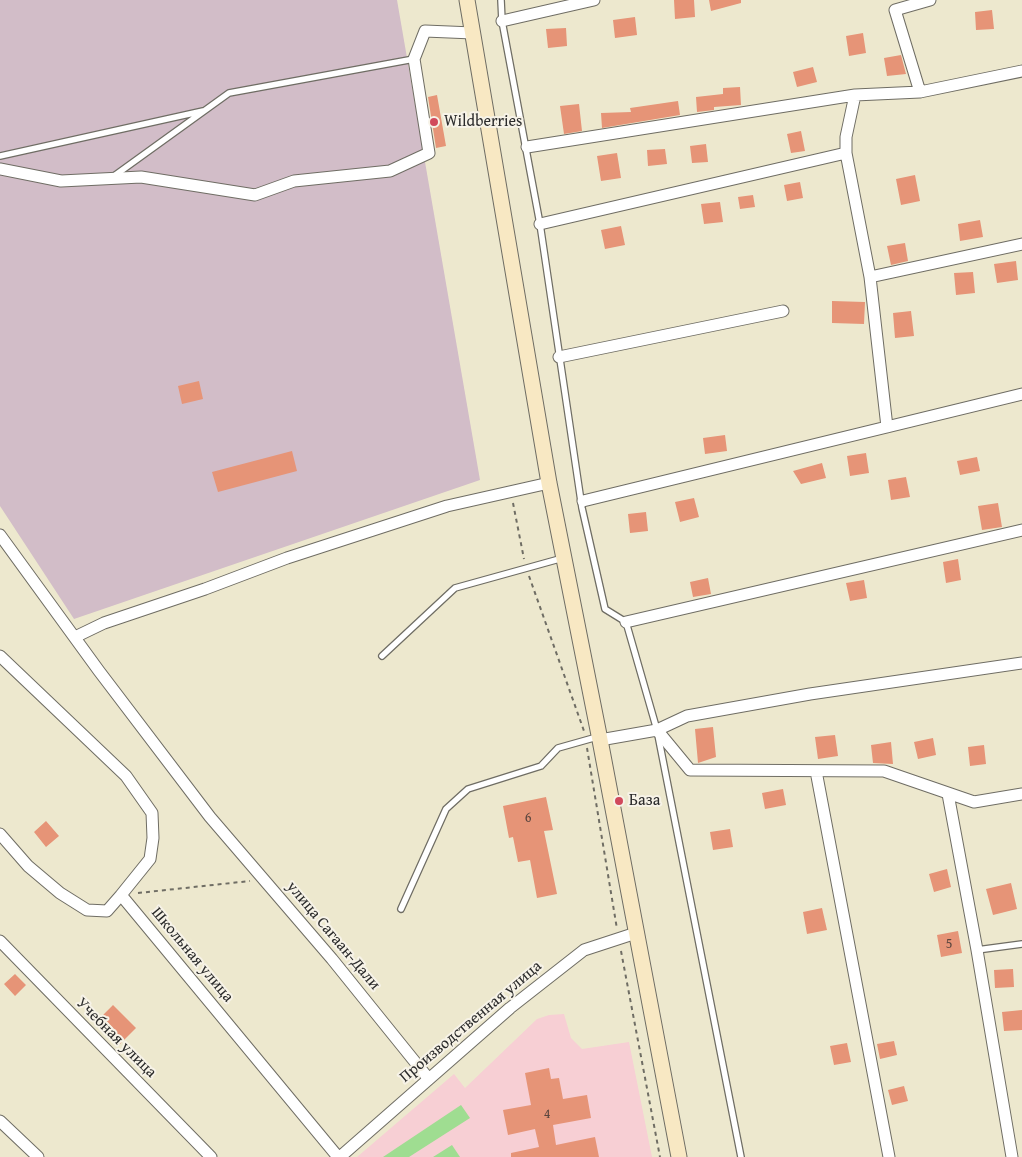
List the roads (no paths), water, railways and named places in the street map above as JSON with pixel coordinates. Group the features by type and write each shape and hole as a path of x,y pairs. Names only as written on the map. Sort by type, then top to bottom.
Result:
{"main road":[{"path":"467,0 548,483 595,739 636,933 679,1157"}],"street":[{"path":"502,21 594,0"},
{"path":"920,92 895,10 930,0"},
{"path":"0,169 61,181 141,177 255,195 294,181 390,171 429,153 414,59 425,31 473,33"},
{"path":"527,146 855,95 920,92 1022,71"},
{"path":"855,95 846,137 846,153 870,277 887,427"},
{"path":"540,224 846,153"},
{"path":"870,277 1022,244"},
{"path":"559,357 783,311"},
{"path":"583,501 1022,394"},
{"path":"76,637 104,623 205,589 287,558 447,506 510,490 548,483"},
{"path":"626,622 1022,530"},
{"name":"улица Сагаан-Дали","path":"0,535 99,671 210,817 265,880 428,1078"},
{"path":"0,656 126,776 152,814 153,838 150,860 121,895 107,910 87,910 60,893 28,866 0,834"},
{"path":"595,739 657,730 688,716 810,694 1022,662"},
{"path":"657,730 690,770 884,771 974,802 1022,794"},
{"path":"816,770 889,1157"},
{"path":"948,794 1012,1157"},
{"name":"Школьная улица","path":"121,895 339,1157"},
{"name":"Производственная улица","path":"339,1157 510,1008 584,950 636,933"},
{"name":"Учебная улица","path":"0,941 211,1157"},
{"path":"0,1121 38,1157"}],"lane":[{"path":"502,0 502,21 527,146 540,224 559,357 583,501 582,508 605,609 626,622 657,730 742,1157"},
{"path":"110,179 229,93 414,59"},
{"path":"0,156 205,110"},
{"path":"382,656 455,588 563,558"},
{"path":"400,909 446,809 468,788 541,766 558,748 595,739"},
{"path":"977,950 1022,944"}],"place":[{"name":"Wildberries","path":"434,122"},
{"name":"База","path":"619,801"}]}
